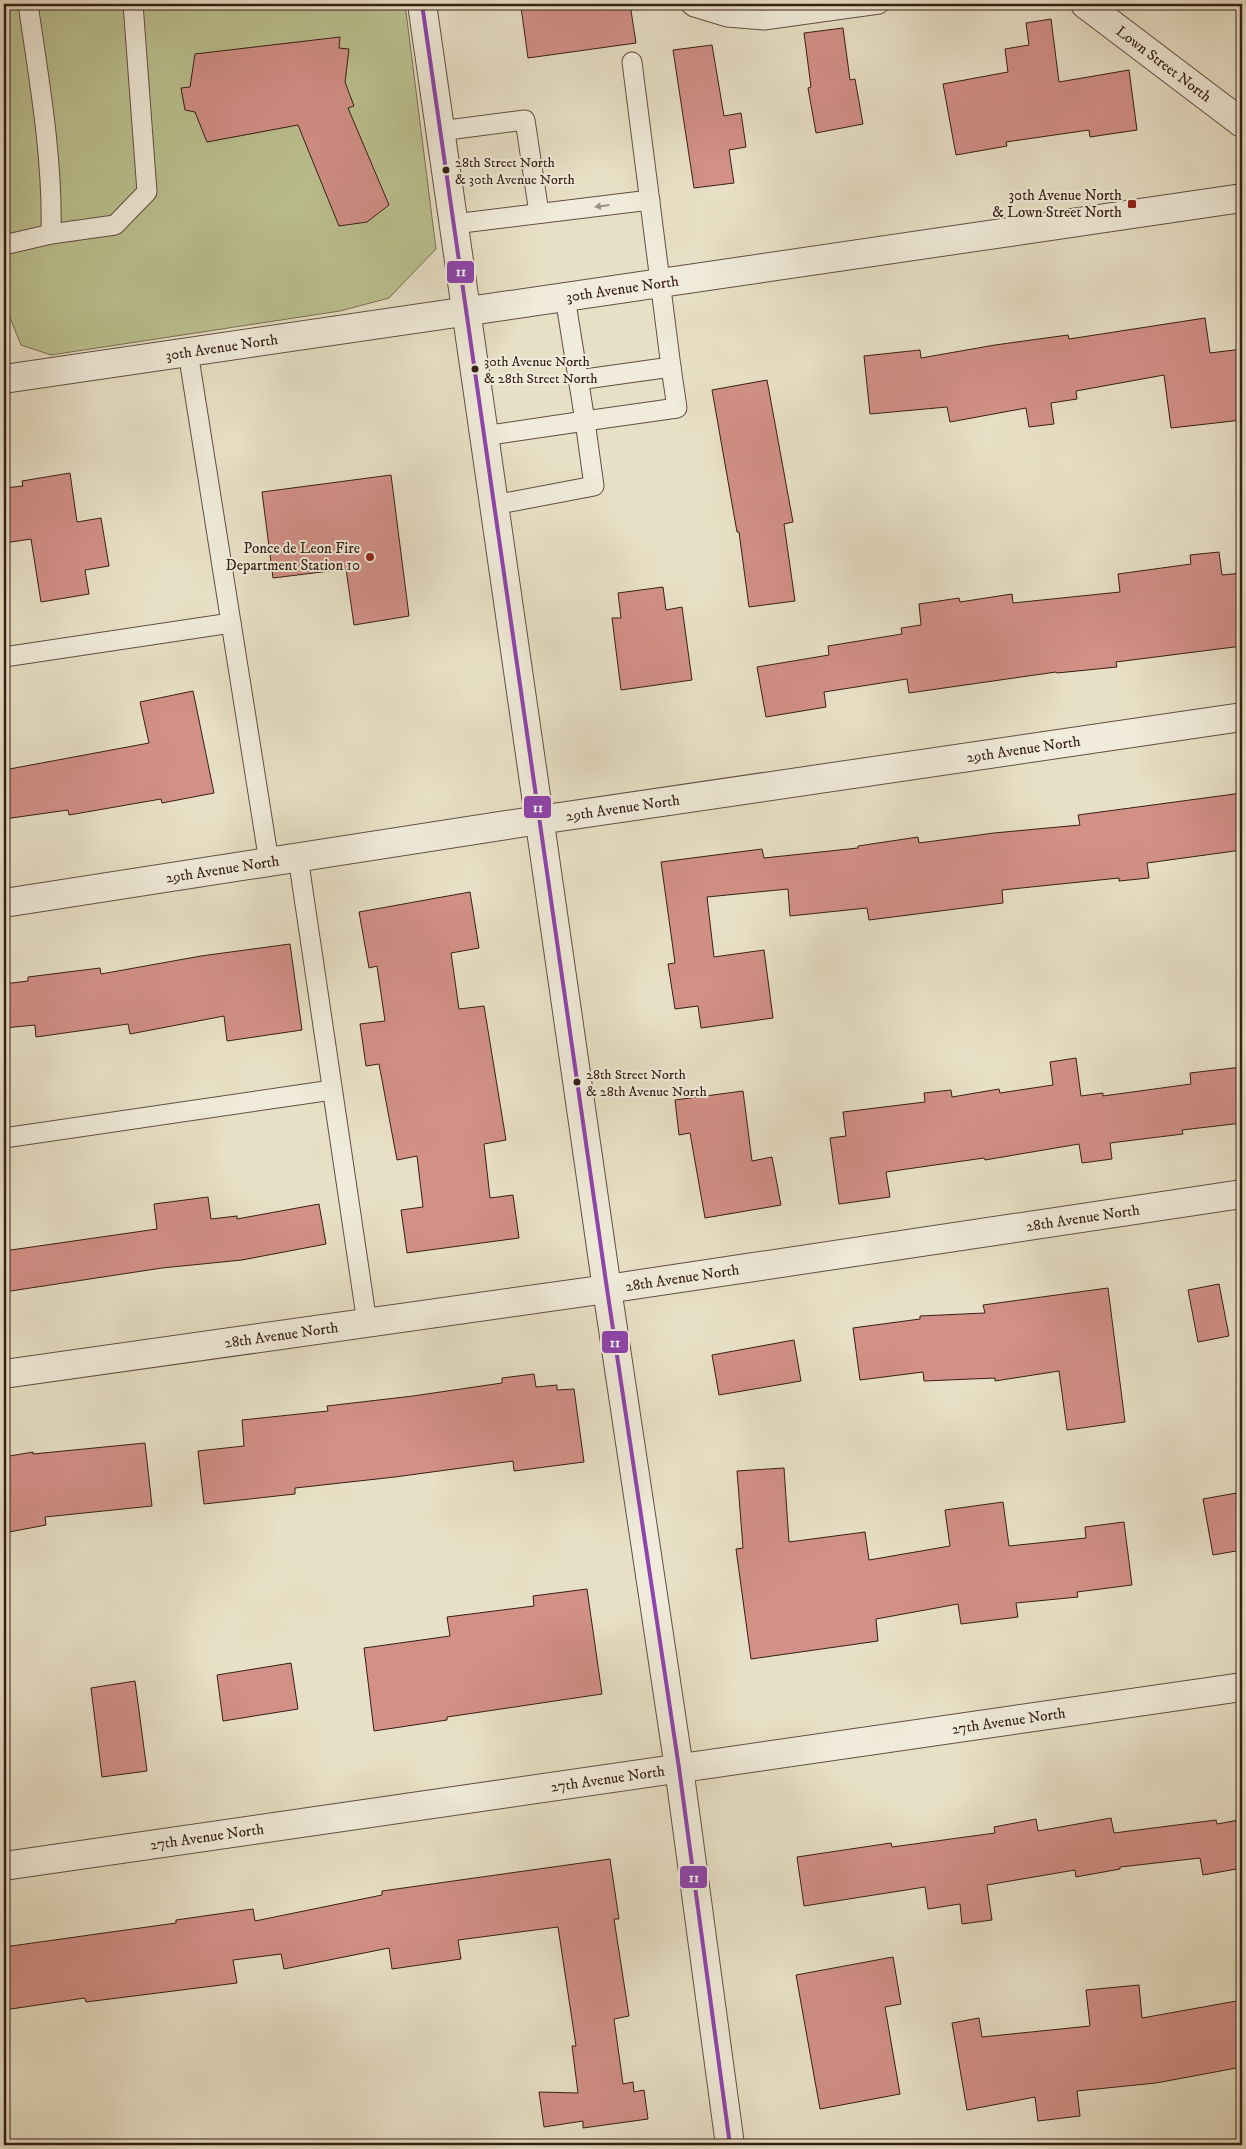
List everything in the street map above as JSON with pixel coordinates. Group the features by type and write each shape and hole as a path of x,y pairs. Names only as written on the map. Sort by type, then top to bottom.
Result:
{"street":[{"path":"422,4 607,1289 679,1768 730,2145"},
{"name":"Lown Street North","path":"1085,4 1242,123"},
{"name":"30th Avenue North","path":"4,379 1242,198"},
{"name":"29th Avenue North","path":"4,903 539,820 1242,717"},
{"name":"28th Avenue North","path":"4,1374 607,1289 1242,1194"},
{"name":"27th Avenue North","path":"4,1866 1242,1687"}],"lane":[{"path":"28,4 44,116 52,197 51,234"},
{"path":"4,245 51,234 114,225 147,192 133,4"},
{"path":"690,4 694,7 727,17 764,20 879,4"},
{"path":"484,436 677,408 632,62"},
{"path":"440,131 525,120 539,213"},
{"path":"454,224 650,200"},
{"path":"494,505 594,486 565,297"},
{"path":"188,352 269,862"},
{"path":"578,380 671,367"},
{"path":"4,657 231,623"},
{"path":"298,857 367,1323"},
{"path":"4,1138 332,1090"}],"green space":[{"path":"4,4 405,4 436,249 389,298 340,311 51,355 21,345 4,303"}],"building":[{"path":"547,4 630,4 636,43 528,58 521,7"},
{"path":"1051,19 1059,82 1129,70 1137,130 1090,137 1089,130 1006,142 1007,146 956,155 943,84 1008,72 1005,49 1029,45 1026,23"},
{"path":"843,28 850,80 855,79 863,124 816,133 808,88 811,87 804,33"},
{"path":"340,37 339,48 349,49 345,82 354,106 348,108 389,205 367,222 339,226 298,125 207,142 195,112 185,110 181,88 190,87 195,54"},
{"path":"712,45 724,116 741,113 746,147 729,150 734,183 694,188 673,50"},
{"path":"1205,318 1210,353 1242,349 1242,420 1171,428 1164,375 1076,391 1077,399 1051,403 1054,424 1029,427 1026,408 950,422 947,407 870,414 864,356 920,350 921,358 995,345 1068,335 1069,339"},
{"path":"767,380 793,522 784,524 795,601 749,607 739,532 737,532 712,390"},
{"path":"70,473 77,522 101,518 109,566 85,570 89,594 41,602 31,539 4,543 4,488 23,486 22,481"},
{"name":"Ponce de Leon Fire Department Station 10","path":"391,475 409,616 354,625 346,569 273,578 262,492"},
{"path":"1219,552 1222,575 1242,573 1242,646 1116,662 1117,667 1056,672 909,693 907,679 824,692 826,707 766,717 757,667 829,655 828,646 902,634 901,628 921,625 919,604 959,598 960,602 1012,594 1013,603 1120,592 1118,574 1191,564 1190,555"},
{"path":"663,587 666,610 682,607 692,680 621,690 612,618 621,618 618,593"},
{"path":"193,691 214,793 162,803 161,799 69,815 68,810 4,819 4,770 149,743 140,702"},
{"path":"1242,793 1242,850 1147,863 1149,878 1119,881 1119,878 1002,890 1003,903 869,920 867,908 790,916 788,889 707,897 714,957 764,950 773,1018 701,1028 698,1006 675,1009 668,964 675,963 661,862 762,849 764,858 858,848 858,846 918,837 919,843 994,833 1080,825 1078,815"},
{"path":"470,892 479,948 451,953 459,1009 484,1006 506,1140 484,1144 490,1198 513,1195 519,1238 407,1253 401,1210 423,1207 417,1156 397,1160 379,1064 366,1066 360,1024 385,1021 377,966 369,968 359,912"},
{"path":"290,944 302,1030 227,1041 224,1016 130,1034 128,1024 36,1037 35,1025 4,1028 4,984 28,981 28,977 100,968 101,974 201,956"},
{"path":"1076,1058 1081,1096 1103,1093 1103,1096 1191,1084 1190,1073 1242,1067 1242,1123 1182,1130 1183,1134 1110,1143 1112,1159 1082,1163 1079,1144 985,1160 984,1158 886,1172 890,1197 839,1204 830,1138 846,1136 843,1112 925,1102 924,1093 951,1090 952,1097 999,1089 1000,1093 1053,1085 1050,1062"},
{"path":"743,1091 752,1161 772,1157 781,1205 705,1218 690,1133 679,1135 675,1100"},
{"path":"208,1197 211,1219 237,1216 237,1219 319,1204 326,1244 242,1260 162,1268 4,1292 4,1251 157,1229 154,1204"},
{"path":"1219,1284 1229,1336 1198,1342 1188,1290"},
{"path":"1108,1288 1125,1422 1067,1430 1059,1371 995,1381 995,1378 924,1381 923,1372 860,1380 853,1328 920,1319 920,1316 985,1313 983,1305"},
{"path":"794,1340 801,1381 719,1395 712,1355"},
{"path":"534,1374 536,1387 557,1385 557,1390 574,1389 584,1462 514,1471 513,1461 295,1488 295,1494 204,1504 198,1451 244,1446 242,1420 328,1411 327,1406 502,1383 502,1378"},
{"path":"145,1443 152,1506 45,1517 46,1525 4,1533 4,1457 33,1452 33,1454"},
{"path":"784,1468 789,1542 865,1532 869,1560 950,1546 945,1510 1003,1502 1009,1546 1086,1538 1085,1527 1124,1522 1132,1585 1077,1592 1078,1597 1016,1603 1018,1617 961,1624 958,1604 876,1619 878,1641 751,1659 736,1549 743,1548 737,1471"},
{"path":"1242,1492 1242,1550 1213,1555 1203,1499"},
{"path":"587,1589 602,1694 447,1717 447,1720 374,1731 364,1648 450,1636 447,1617 534,1606 533,1596"},
{"path":"291,1663 298,1709 223,1721 217,1675"},
{"path":"135,1681 147,1771 102,1777 91,1688"},
{"path":"1111,1818 1114,1833 1216,1820 1217,1824 1239,1820 1242,1836 1242,1868 1203,1875 1200,1858 1120,1867 1120,1869 1076,1877 1075,1870 987,1885 992,1920 962,1924 960,1904 928,1909 925,1887 804,1906 797,1857 891,1843 892,1847 995,1833 994,1827 1036,1819 1038,1831"},
{"path":"610,1859 619,1919 614,1919 629,2016 614,2019 623,2084 633,2082 634,2092 644,2090 648,2119 583,2128 583,2121 544,2127 539,2092 578,2093 572,2046 576,2046 558,1927 458,1940 461,1959 392,1969 389,1948 284,1969 281,1954 233,1960 237,1983 86,2002 85,1998 4,2010 4,1947 176,1923 176,1920 253,1909 255,1921 382,1895 382,1891"},
{"path":"893,1957 901,2004 885,2007 900,2094 820,2109 796,1975"},
{"path":"1139,1985 1142,2018 1242,2000 1242,2067 1156,2083 1077,2091 1080,2116 1038,2121 1035,2097 967,2110 952,2023 979,2018 982,2037 1090,2026 1086,1990"}],"transit line":[{"name":"11","path":"422,4 607,1289 679,1768 730,2145"}],"place":[{"name":"28th Street North & 30th Avenue North","path":"446,170"},
{"name":"30th Avenue North & Lown Street North","path":"1132,204"},
{"name":"30th Avenue North & 28th Street North","path":"475,369"},
{"name":"Ponce de Leon Fire Department Station 10","path":"370,557"},
{"name":"28th Street North & 28th Avenue North","path":"577,1082"}]}
